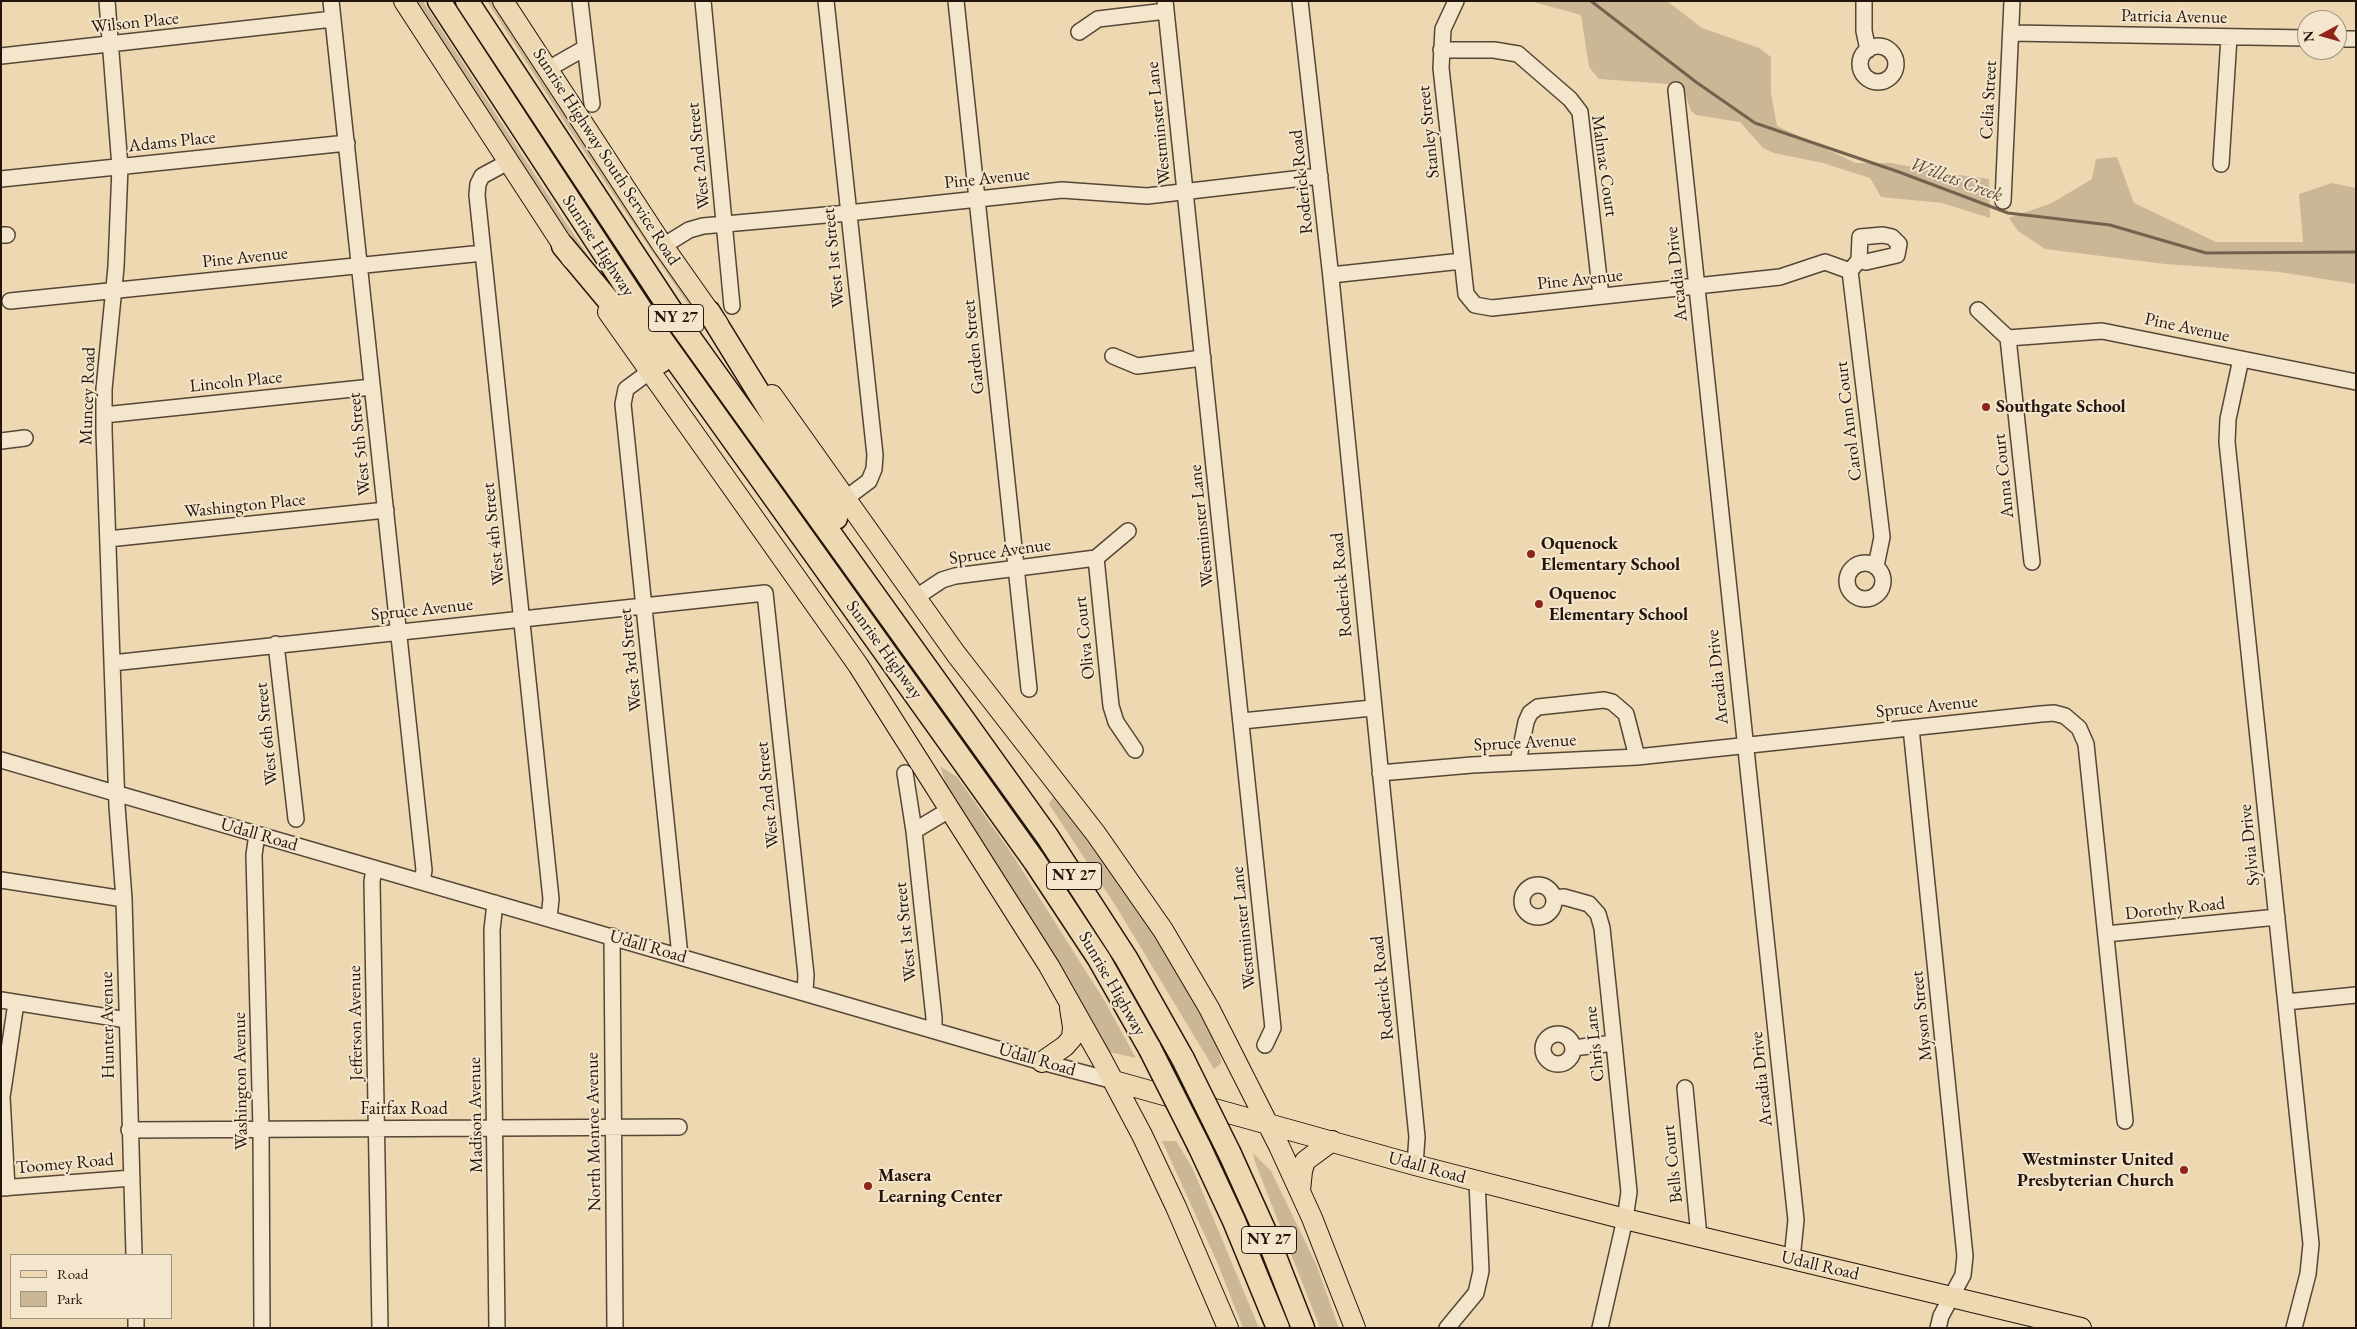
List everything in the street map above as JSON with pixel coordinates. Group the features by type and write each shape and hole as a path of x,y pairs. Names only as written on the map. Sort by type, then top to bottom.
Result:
{"highway":[{"name":"Sunrise Highway","path":"438,1 624,285 1036,862 1098,960 1150,1049 1200,1146 1234,1221 1278,1328"},
{"name":"Sunrise Highway","path":"467,1 660,295 1013,787 1079,884 1126,958 1183,1059 1230,1154 1267,1236 1303,1328"},
{"path":"563,246 680,386 741,451"},
{"path":"709,312 852,543 897,626"}],"main road":[{"name":"Sunrise Highway","path":"404,1 563,246 649,372 836,633 1068,999 1114,1081 1168,1188 1228,1328"},
{"name":"Sunrise Highway South Service Road","path":"503,1 663,246 709,312"},
{"path":"709,312 742,354 956,654 1079,811 1137,890 1209,1008 1268,1123 1300,1193 1355,1328"},
{"path":"1042,1062 1065,1046 1072,1038 1073,1027 1068,999"},
{"name":"Udall Road","path":"1114,1081 1415,1165 1625,1219 2081,1328"},
{"path":"1300,1193 1305,1161 1332,1141"}],"street":[{"name":"Muncey Road","path":"107,1 120,167 114,291 104,416 116,794"},
{"name":"West 5th Street","path":"332,1 423,866 422,882"},
{"path":"580,1 592,104"},
{"name":"West 2nd Street","path":"702,1 732,306"},
{"name":"West 1st Street","path":"826,1 875,455 874,469 869,481 846,498"},
{"name":"Garden Street","path":"956,1 1029,689"},
{"name":"Roderick Road","path":"1300,1 1331,275 1372,708 1417,1137 1415,1165"},
{"name":"Stanley Street","path":"1456,1 1443,28 1441,50 1442,86 1462,260"},
{"path":"1864,1 1864,31 1868,50"},
{"name":"Celia Street","path":"2003,201 2012,1"},
{"path":"1079,32 1098,19 1165,6"},
{"name":"Westminster Lane","path":"1165,6 1242,721 1272,1028 1265,1045"},
{"name":"Wilson Place","path":"1,56 333,19"},
{"name":"Patricia Avenue","path":"2011,33 2297,38"},
{"path":"2221,164 2229,37"},
{"path":"548,69 584,48"},
{"name":"Malmac Court","path":"1441,50 1494,50 1518,54 1570,99 1580,112 1601,296"},
{"name":"Arcadia Drive","path":"1676,90 1744,745 1796,1220 1792,1259"},
{"name":"Adams Place","path":"1,179 346,143"},
{"name":"West 4th Street","path":"508,162 486,173 478,184 483,253 551,899 549,918"},
{"name":"Pine Avenue","path":"663,246 696,228 725,224 1062,190 1084,190 1126,196 1185,192 1320,176"},
{"name":"Pine Avenue","path":"10,301 483,253"},
{"path":"1331,275 1462,260"},
{"name":"Pine Avenue","path":"1462,260 1466,294 1475,306 1492,308 1780,277 1825,262 1855,265"},
{"name":"Carol Ann Court","path":"1855,265 1882,538 1876,566"},
{"path":"1978,310 2008,338"},
{"name":"Pine Avenue","path":"2008,338 2078,331 2102,331 2356,382"},
{"name":"Anna Court","path":"2008,338 2032,562"},
{"path":"1113,356 1137,366 1203,358"},
{"name":"Sylvia Drive","path":"2241,358 2228,419 2227,442 2311,1244 2308,1274 2294,1328"},
{"name":"West 3rd Street","path":"649,372 630,385 623,399 680,956"},
{"name":"Lincoln Place","path":"104,416 372,386"},
{"path":"1,441 25,438"},
{"name":"Washington Place","path":"108,539 386,510"},
{"path":"1096,558 1128,530"},
{"name":"Spruce Avenue","path":"915,598 948,577 1096,558"},
{"name":"Oliva Court","path":"1096,558 1111,706 1116,722 1135,750"},
{"name":"West 2nd Street","path":"765,593 806,975 805,992"},
{"name":"Spruce Avenue","path":"112,663 765,593"},
{"name":"West 6th Street","path":"276,644 296,819"},
{"path":"1518,762 1526,722 1530,713 1538,707 1604,700 1612,702 1626,714 1637,757"},
{"path":"1242,721 1372,708"},
{"name":"Spruce Avenue","path":"1380,773 1518,762 1637,757 2048,713 2065,716 2075,723 2082,732 2086,744 2125,1121"},
{"name":"Myson Street","path":"1911,728 1965,1256 1963,1275 1941,1316 1938,1328"},
{"name":"Udall Road","path":"1,760 1042,1062 1114,1081"},
{"name":"West 1st Street","path":"904,772 914,831 934,1030"},
{"name":"Hunter Avenue","path":"116,794 124,899 134,1254"},
{"path":"914,831 949,810"},
{"name":"Washington Avenue","path":"257,834 254,855 261,1129 262,1328"},
{"name":"Jefferson Avenue","path":"374,868 372,882 380,1328"},
{"path":"1,880 124,899"},
{"name":"Chris Lane","path":"1554,898 1564,897 1589,904 1598,914 1602,928 1629,1185 1625,1219 1600,1328"},
{"name":"Madison Avenue","path":"495,903 492,924 497,1328"},
{"name":"Dorothy Road","path":"2106,934 2277,917"},
{"name":"North Monroe Avenue","path":"612,936 615,1328"},
{"path":"2286,1002 2356,995"},
{"path":"4,1188 2,1083 9,1002 127,1020"},
{"path":"1573,1048 1614,1043"},
{"name":"Bells Court","path":"1685,1088 1699,1237"},
{"name":"Fairfax Road","path":"129,1130 679,1127"},
{"name":"Toomey Road","path":"4,1188 132,1178"},
{"path":"1446,1328 1476,1293 1481,1271 1476,1205 1477,1181"}],"green space":[{"path":"414,1 423,1 566,223 611,289 562,230"},
{"path":"487,1 496,1 730,351 749,394 569,129"},
{"path":"1530,1 1667,1 1702,28 1759,48 1771,57 1771,94 1777,126 1856,163 1892,163 1936,172 1989,179 1990,218 1942,203 1881,197 1870,178 1823,163 1774,153 1763,148 1740,122 1696,115 1691,111 1682,85 1599,79 1589,67 1581,15"},
{"path":"2117,157 2134,203 2216,242 2303,242 2299,194 2332,183 2356,188 2356,284 2279,272 2165,264 2045,249 2018,231 2009,218 2052,203 2092,179 2096,159"},
{"path":"940,766 957,777 1010,851 1104,1000 1136,1058 1105,1051 947,788"},
{"path":"1053,797 1138,901 1213,1035 1222,1063 1214,1069 1117,908 1049,804"},
{"path":"1162,1141 1176,1141 1192,1167 1259,1328 1243,1328 1217,1262"},
{"path":"1253,1153 1271,1171 1316,1264 1339,1328 1320,1328"}],"waterway":[{"name":"Willets Creek","path":"1591,1 1696,82 1755,123 1899,172 2008,213 2110,225 2206,253 2356,252"}],"place":[{"name":"Southgate School","path":"1986,407"},
{"name":"Oquenock Elementary School","path":"1531,554"},
{"name":"Oquenoc Elementary School","path":"1539,604"},
{"name":"Westminster United Presbyterian Church","path":"2184,1170"},
{"name":"Masera Learning Center","path":"868,1186"}]}
